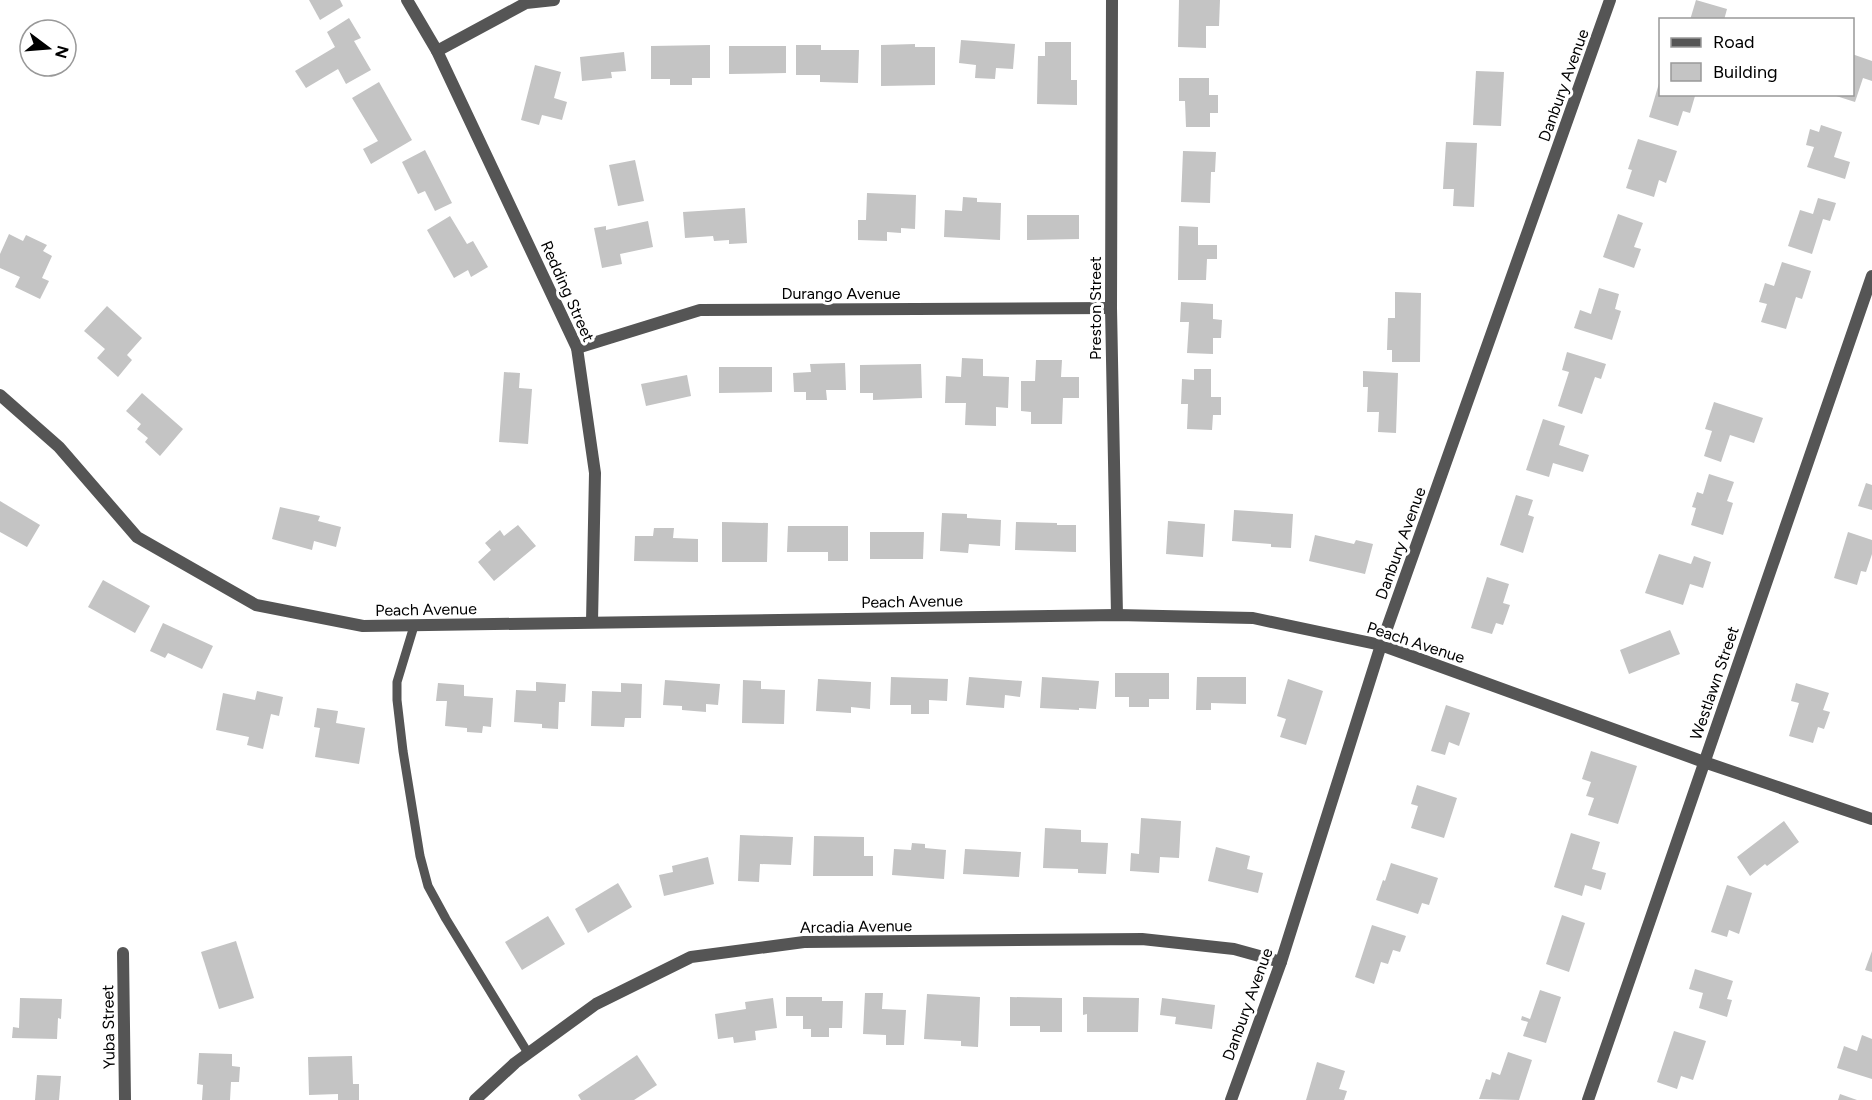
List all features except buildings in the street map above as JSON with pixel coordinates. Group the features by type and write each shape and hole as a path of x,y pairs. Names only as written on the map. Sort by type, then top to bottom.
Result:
{"street":[{"name":"Redding Street","path":"407,0 437,51 577,348 595,473 592,622"},
{"path":"437,51 526,3 554,0"},
{"name":"Preston Street","path":"1112,0 1111,308 1117,615"},
{"name":"Danbury Avenue","path":"1230,1100 1281,962 1381,645 1610,0"},
{"name":"Westlawn Street","path":"1588,1100 1872,276"},
{"name":"Durango Avenue","path":"577,348 700,310 1111,308"},
{"name":"Peach Avenue","path":"0,395 59,447 137,537 256,605 363,626 1117,615 1253,618 1381,645 1704,762 1872,819"},
{"name":"Arcadia Avenue","path":"475,1100 528,1053 596,1004 691,957 804,942 1142,939 1234,949 1281,962"},
{"name":"Yuba Street","path":"123,953 125,1100"}],"lane":[{"path":"414,626 398,682 397,700 420,856 428,886 528,1053"}]}
